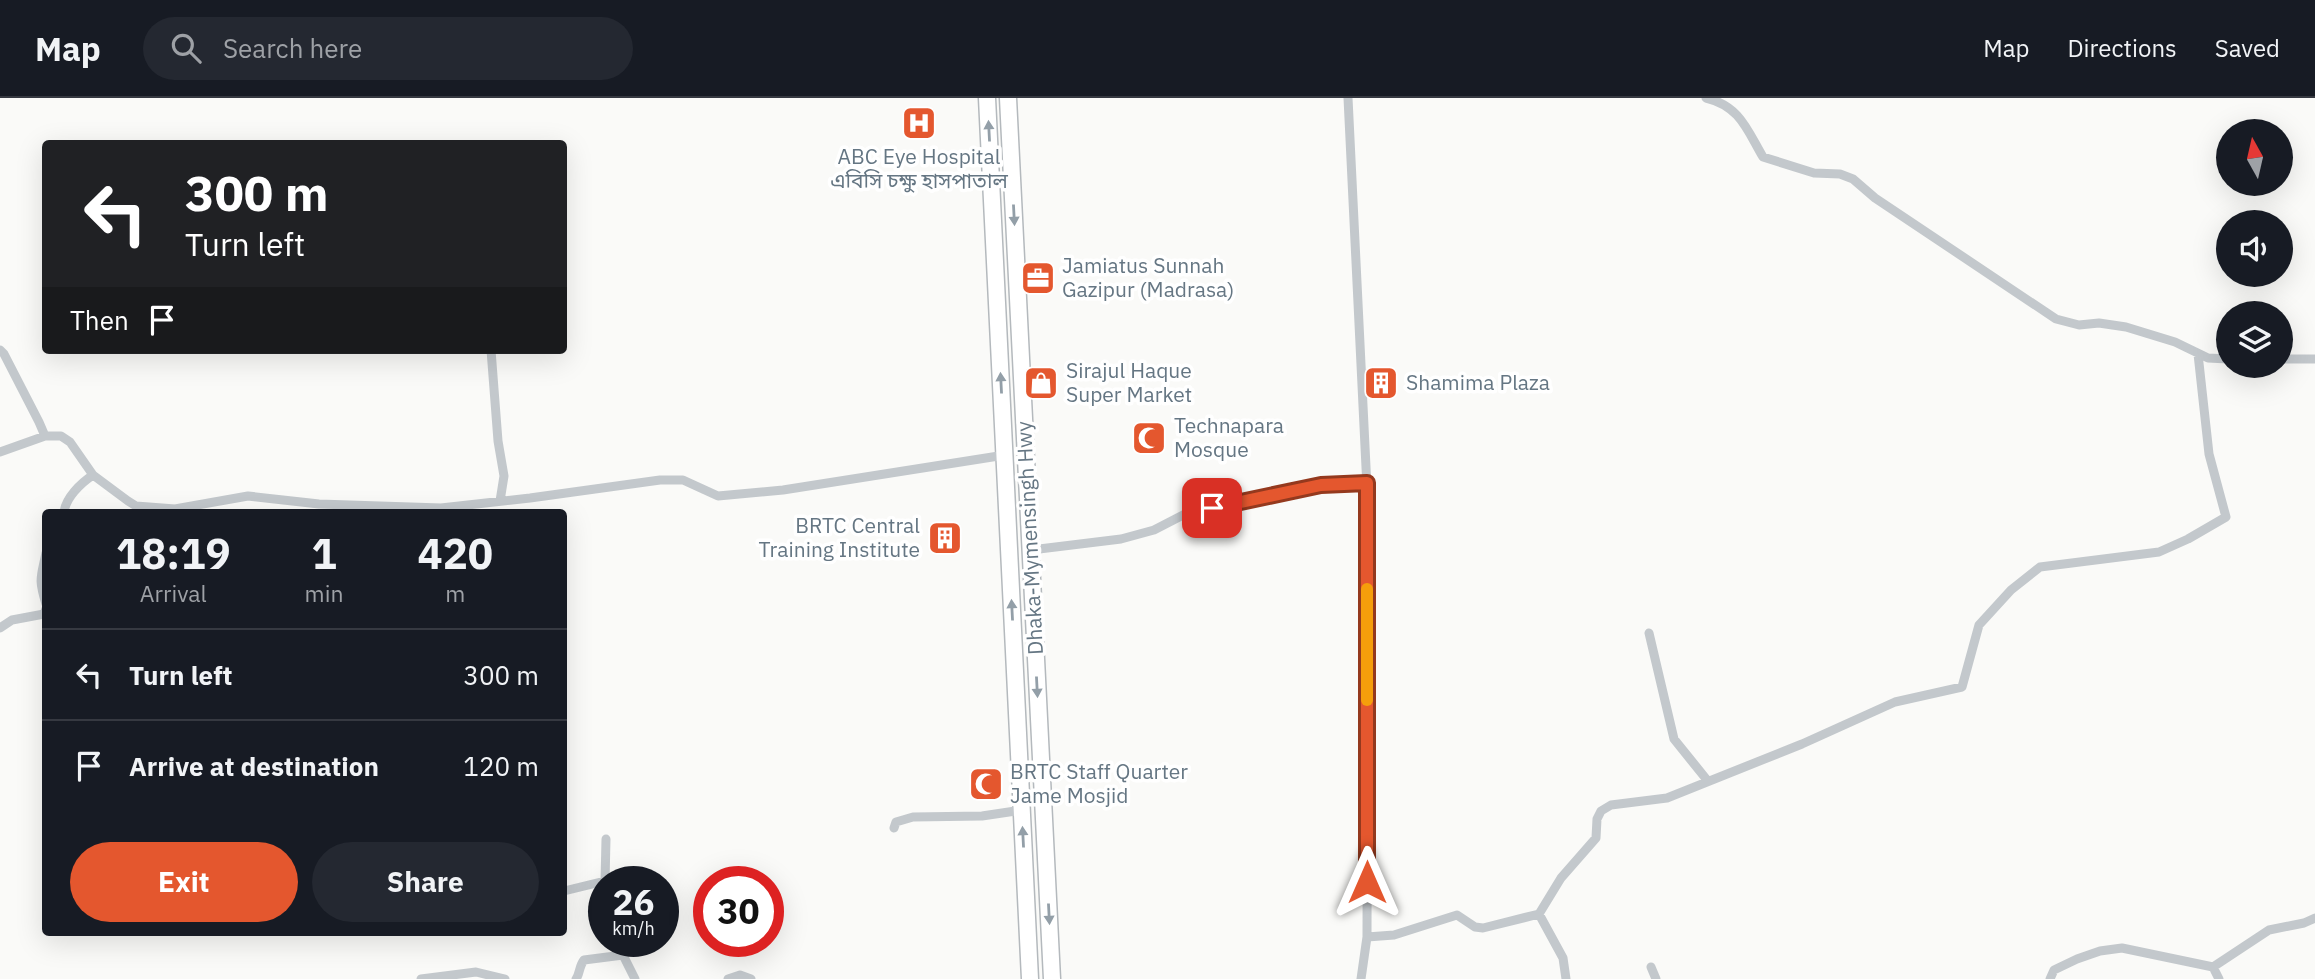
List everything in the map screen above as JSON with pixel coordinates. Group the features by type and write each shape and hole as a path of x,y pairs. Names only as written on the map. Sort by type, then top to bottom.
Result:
{"highway":[{"name":"Dhaka-Mymensingh Hwy","path":"987,98 1030,979"},
{"name":"Dhaka-Mymensingh Hwy","path":"1008,98 1052,979"}],"street":[{"path":"1348,98 1367,483 1367,937 1361,979"},
{"path":"1706,98 1721,101 1738,114 1763,157 1814,173 1840,174 1853,179 1875,198 2056,319 2079,326 2099,323 2126,327 2175,342 2208,358 2216,358"},
{"path":"0,350 45,436"},
{"path":"491,354 498,441 504,476 500,501"},
{"path":"1367,937 1394,935 1457,915 1475,927 1483,928 1539,914 1561,878 1596,838 1597,819 1601,811 1611,805 1667,798 1802,744 1895,702 1962,687 1979,625 2011,590 2040,567 2159,552 2227,517 2210,454 2198,354"},
{"path":"2293,359 2315,359"},
{"path":"0,452 45,436 61,436 70,442 93,475 136,506 160,509"},
{"path":"448,509 660,480 683,480 718,496 750,494 1005,455"},
{"path":"65,509 67,502 84,481 93,475"},
{"path":"1031,550 1121,539 1154,530 1185,514 1321,485 1367,483"},
{"path":"174,509 248,496 319,504 421,509"},
{"path":"42,566 42,592"},
{"path":"0,628 12,620 42,614"},
{"path":"1649,633 1674,739 1707,780"},
{"path":"894,828 896,822 913,817 982,816 1022,810"},
{"path":"605,866 606,839"},
{"path":"567,890 588,886"},
{"path":"1539,914 1563,958 1566,979"},
{"path":"2050,979 2054,970 2077,959 2100,951 2122,948 2213,967 2269,930 2315,918"},
{"path":"576,979 584,960 607,957"},
{"path":"624,957 635,979"},
{"path":"1651,967 1656,979"},
{"path":"2213,967 2219,979"},
{"path":"421,979 476,971 505,979"},
{"path":"729,979 740,975 751,979"}],"slow traffic":[{"path":"1367,589 1367,700"}],"place":[{"name":"ABC Eye Hospital এবিসি চক্ষু হাসপাতাল","path":"919,123"},
{"name":"Jamiatus Sunnah Gazipur (Madrasa)","path":"1038,278"},
{"name":"Sirajul Haque Super Market","path":"1041,383"},
{"name":"Shamima Plaza","path":"1381,383"},
{"name":"Technapara Mosque","path":"1149,438"},
{"name":"BRTC Central Training Institute","path":"945,538"},
{"name":"BRTC Staff Quarter Jame Mosjid","path":"986,784"}],"route":[{"path":"1212,508 1321,485 1367,483 1367,882"}]}
